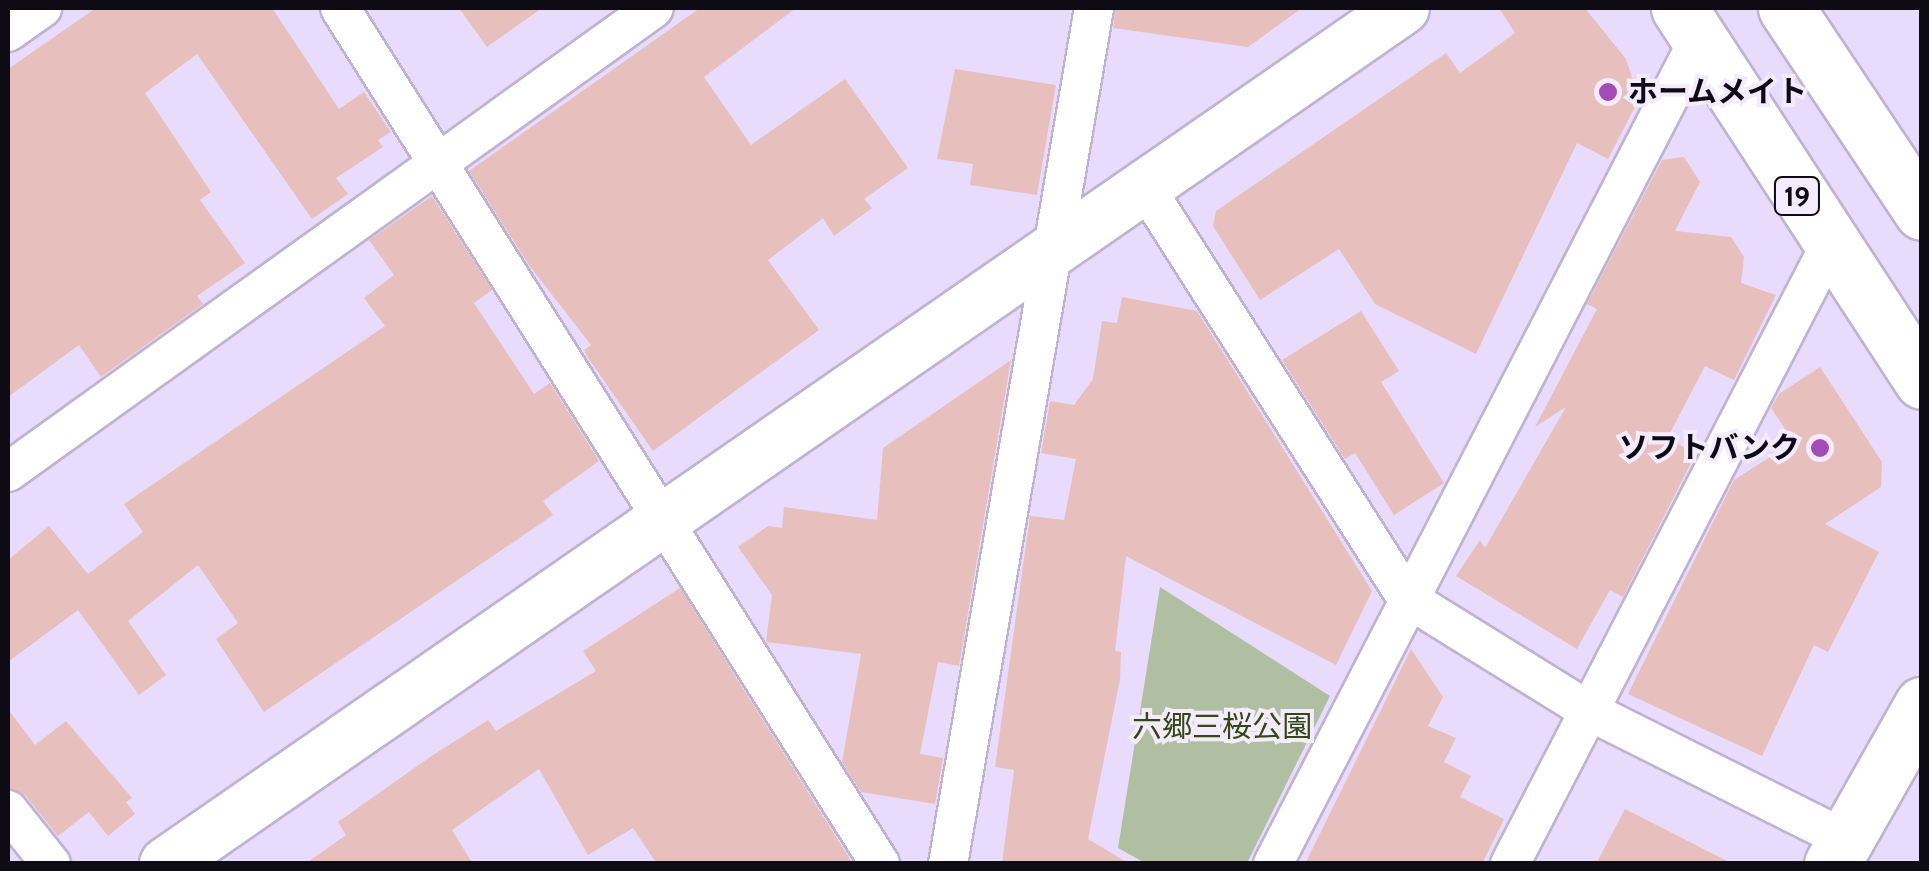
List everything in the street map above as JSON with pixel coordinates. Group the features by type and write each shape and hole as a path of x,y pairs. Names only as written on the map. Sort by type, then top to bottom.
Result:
{"highway":[{"path":"1786,8 1922,212"},
{"name":"19","path":"1689,23 1829,247 1922,380"},
{"path":"1838,851 1922,705"}],"street":[{"path":"8,32 42,8"},
{"path":"340,8 441,161 880,864"},
{"path":"8,472 654,8"},
{"path":"948,864 1094,8"},
{"path":"166,864 666,522 1054,247 1403,8"},
{"path":"1274,864 1689,23"},
{"path":"1145,187 1408,598 1589,711 1838,851"},
{"path":"1510,864 1829,247"},
{"path":"8,810 50,864"}],"green space":[{"name":"六郷三桜公園","path":"1160,587 1330,696 1247,863 1145,863 1118,848"}],"building":[{"path":"96,8 272,8 339,109 364,92 391,132 378,140 383,147 336,178 348,194 312,219 197,54 145,93 211,192 200,200 245,263 197,296 203,304 101,377 79,345 8,397 8,69"},
{"path":"459,8 542,8 487,47"},
{"path":"700,8 796,8 704,77 751,145 845,79 908,168 864,199 872,208 834,236 823,218 768,260 819,330 653,451 588,358 584,350 591,345 529,265 469,171"},
{"path":"1116,8 1302,8 1248,47 1113,28"},
{"path":"1499,8 1585,8 1626,59 1639,99 1608,159 1577,143 1476,354 1375,304 1339,249 1260,300 1213,226 1216,211 1446,53 1460,73 1515,33"},
{"path":"955,69 1056,85 1037,195 970,185 973,164 937,159"},
{"path":"1684,157 1700,182 1675,231 1731,237 1744,257 1741,283 1776,295 1734,380 1705,366 1667,439 1696,453 1623,597 1610,590 1577,649 1456,576 1480,540 1485,548 1566,407 1535,427 1597,309 1587,304 1662,160"},
{"path":"432,196 492,290 474,303 534,394 550,383 599,461 543,501 553,515 264,712 216,639 238,623 198,565 128,621 166,675 139,695 78,610 8,662 8,560 49,526 88,574 143,532 124,504 385,326 364,298 394,275 369,240"},
{"path":"1122,297 1197,311 1372,591 1336,665 1126,556 1115,651 1121,652 1120,679 1088,839 1130,864 1002,864 1014,770 995,767 1030,516 1064,520 1076,459 1041,453 1050,401 1074,405 1093,379 1102,321 1117,323"},
{"path":"1361,311 1399,371 1381,382 1444,483 1394,515 1355,453 1345,459 1282,360"},
{"path":"1011,360 959,666 938,662 920,754 943,758 935,804 861,792 842,762 861,654 766,642 772,595 738,547 768,526 782,528 784,507 877,520 883,448"},
{"path":"1820,367 1882,462 1881,487 1825,524 1879,552 1828,652 1814,645 1762,756 1628,694 1734,480 1794,442 1771,408 1779,394"},
{"path":"680,588 853,864 657,864 633,828 588,855 539,769 452,830 473,864 305,864 346,835 338,822 430,757 488,720 496,731 596,671 583,651"},
{"path":"1411,649 1443,697 1428,726 1456,738 1444,762 1471,776 1460,797 1504,819 1482,864 1305,864"},
{"path":"8,709 35,745 66,721 132,798 126,802 135,814 108,836 89,812 58,836 25,795 8,788"},
{"path":"1625,809 1733,864 1596,864"}],"place":[{"name":"ホームメイト","path":"1608,92"},
{"name":"ソフトバンク","path":"1820,448"}]}
